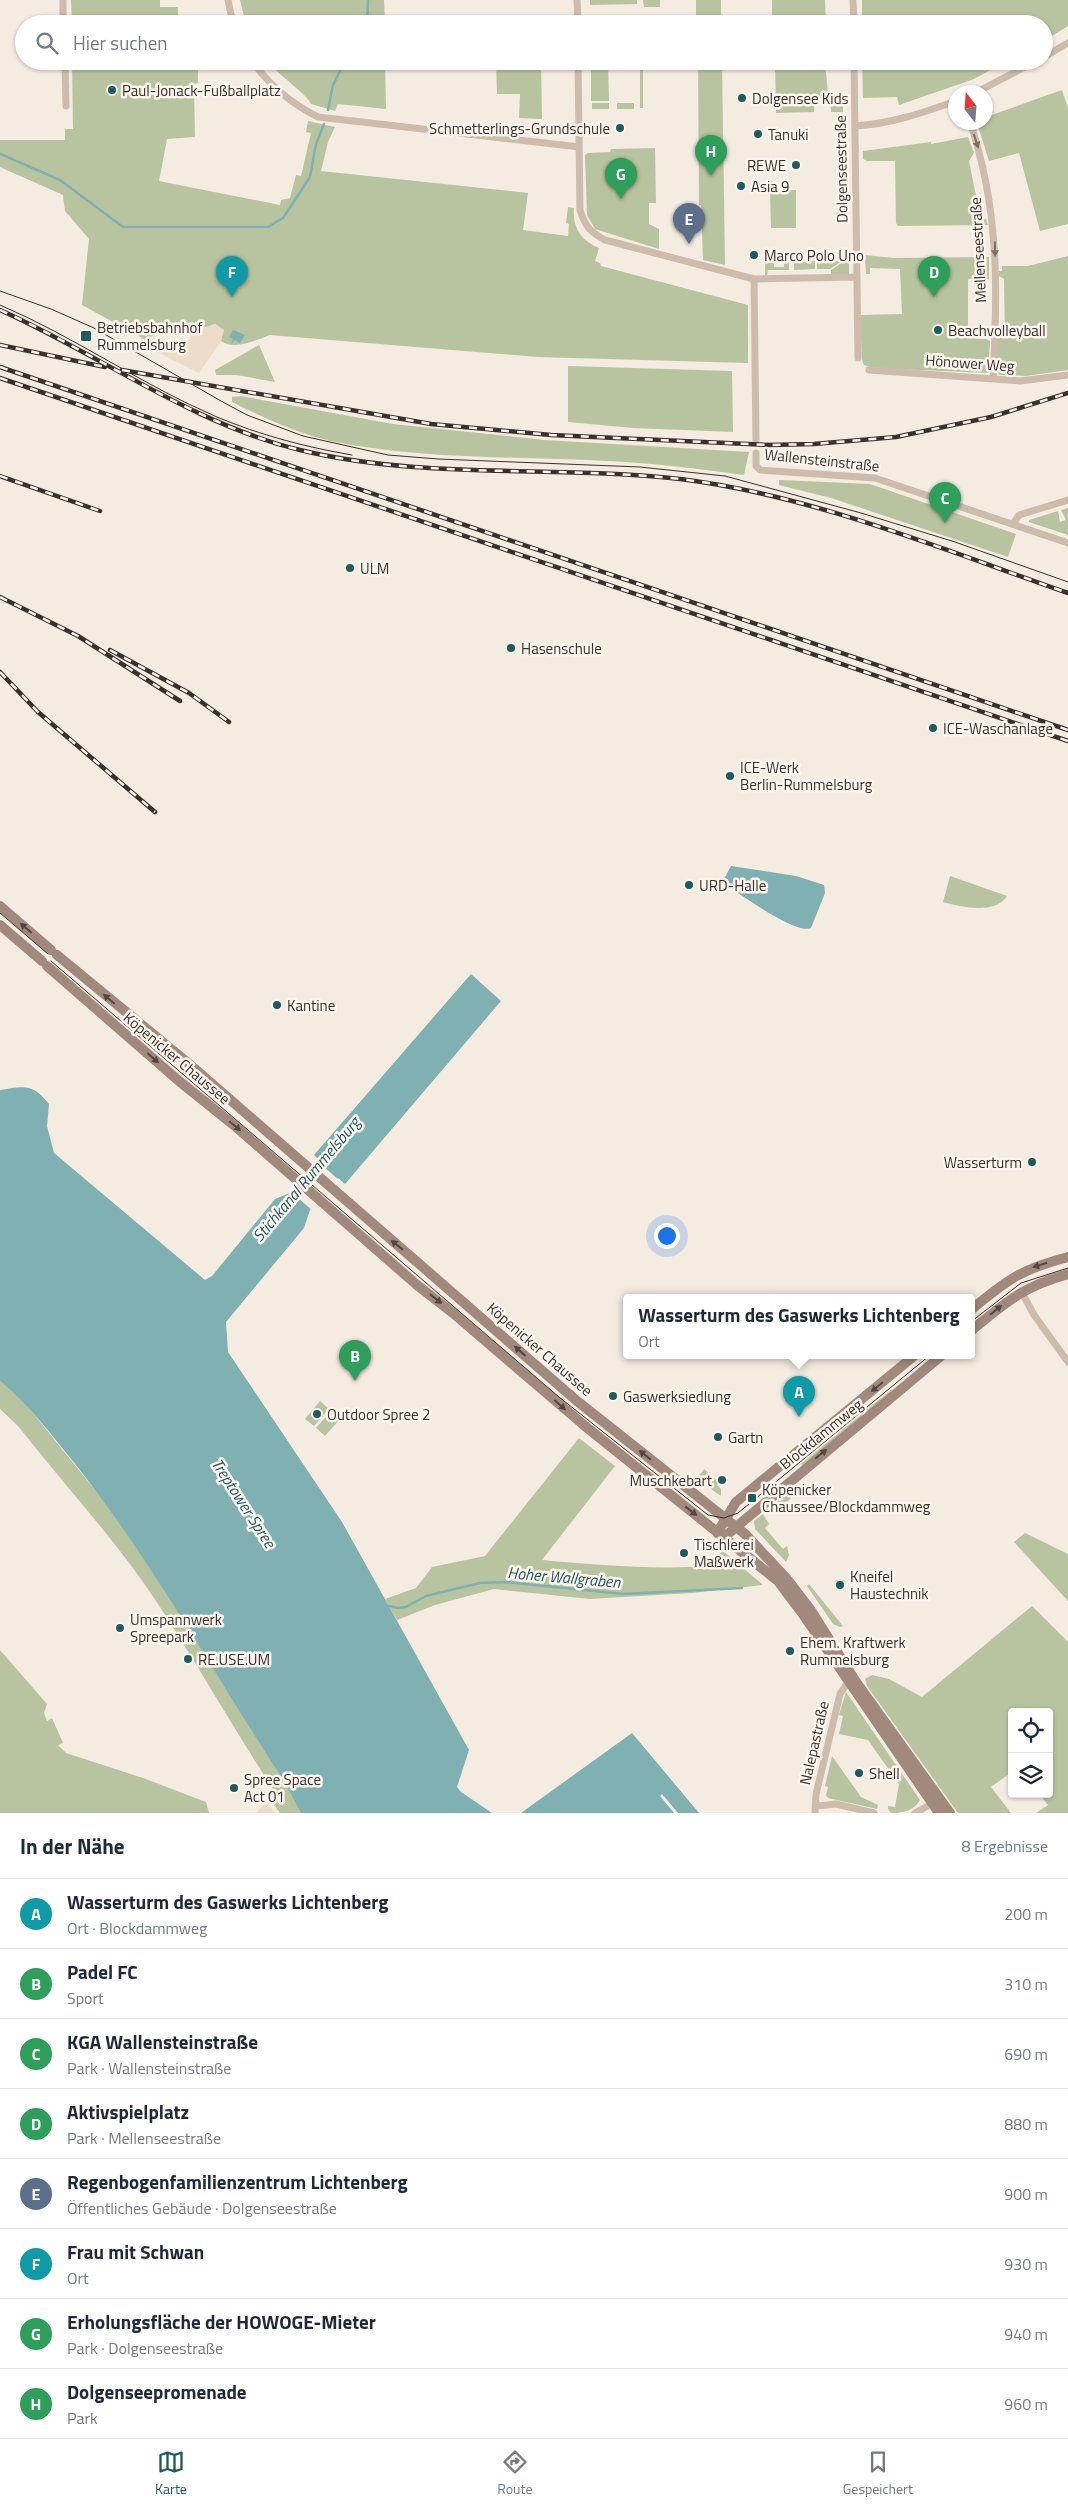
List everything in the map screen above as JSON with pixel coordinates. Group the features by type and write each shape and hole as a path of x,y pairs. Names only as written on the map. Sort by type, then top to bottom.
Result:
{"main road":[{"name":"Köpenicker Chaussee","path":"0,906 188,1063 298,1161 418,1261 584,1406 735,1526 782,1580"},
{"name":"Köpenicker Chaussee","path":"0,925 179,1081 289,1172 417,1285 453,1313 585,1426 720,1535 782,1580"},
{"path":"975,1307 1012,1276 1030,1268 1068,1257"},
{"path":"975,1328 1021,1291 1040,1282 1068,1274"},
{"path":"1012,1276 1021,1291"},
{"name":"Blockdammweg","path":"720,1535 724,1518 736,1502 910,1359"},
{"name":"Blockdammweg","path":"720,1535 735,1526 937,1359"},
{"path":"782,1580 848,1682 936,1801 950,1813"},
{"path":"782,1580 810,1609 856,1682 936,1801 939,1813"}],"street":[{"path":"62,0 63,15"},
{"path":"228,0 231,15"},
{"path":"577,0 578,15"},
{"path":"854,0 854,15"},
{"path":"1053,53 1067,46"},
{"path":"65,70 66,106"},
{"path":"258,70 264,78 288,100 318,117 579,147"},
{"path":"578,70 580,210 586,227 595,235 606,240 754,279 857,277"},
{"name":"Dolgenseestraße","path":"854,70 858,358"},
{"path":"990,85 1019,70"},
{"path":"855,126 915,116 948,103"},
{"name":"Mellenseestraße","path":"973,130 982,158 991,199 995,281 993,378"},
{"path":"754,279 756,440"},
{"name":"Hönower Weg","path":"870,370 1020,381 1068,375"},
{"name":"Wallensteinstraße","path":"756,453 756,466 760,470 867,476 1068,543"},
{"path":"1013,524 1019,516 1068,500"},
{"path":"1021,1291 1034,1316 1068,1362"},
{"name":"Nalepastraße","path":"816,1809 816,1794 840,1694 848,1682"},
{"path":"915,1813 936,1801"},
{"path":"816,1809 836,1804 874,1813"}],"green space":[{"path":"71,0 160,0 160,7 178,7 178,15 72,15"},
{"path":"240,0 384,0 385,15 244,15"},
{"path":"590,0 637,0 637,4 590,5"},
{"path":"643,0 660,0 660,7 644,7"},
{"path":"696,0 721,0 721,15 696,15"},
{"path":"772,0 825,0 826,15 772,15"},
{"path":"862,0 1068,0 1068,26 1053,35 1053,15 862,15"},
{"path":"72,70 198,70 198,83 194,84 195,137 167,139 159,181 280,205 281,200 290,198 296,175 301,176 311,133 306,132 308,121 335,127 328,142 321,171 528,193 523,230 568,236 569,224 566,223 568,207 574,208 576,227 587,241 599,248 595,261 600,263 601,266 748,305 748,363 537,357 270,335 246,344 233,345 221,341 223,330 215,324 196,331 192,322 144,339 82,305 89,239 65,211 63,195 0,167 0,140 65,140 65,129 73,129"},
{"path":"385,70 386,109 338,104 335,111 311,104 304,95 277,71"},
{"path":"496,70 541,70 542,119 519,118 520,94 497,94"},
{"path":"591,70 608,70 609,101 591,101"},
{"path":"640,70 643,70 643,108 640,108"},
{"path":"698,70 722,70 725,265 703,260 701,205 699,205"},
{"path":"775,70 826,70 828,94 843,95 843,112 831,112 830,101 815,101 814,112 776,113"},
{"path":"862,70 990,70 974,79 957,85 948,85 948,88 899,105 897,97 863,98"},
{"path":"1062,90 1068,108 1068,224 1040,231 1019,153 989,161 979,130 993,130 993,115"},
{"path":"592,103 609,103 609,109 592,109"},
{"path":"617,103 634,103 634,109 617,109"},
{"path":"968,137 974,153 969,161 980,216 986,219 988,225 898,226 896,223 895,161 867,161 863,159 863,151 931,142 931,144"},
{"path":"655,148 656,203 649,203 649,224 659,229 659,249 595,229 587,215 585,155 588,153 610,152 611,149"},
{"path":"770,190 796,190 796,228 771,228"},
{"path":"865,255 893,258 989,257 989,279 968,279 968,338 990,341 988,373 872,368 864,365 862,360 860,315 902,314 900,269 870,268 870,274 866,274"},
{"path":"1068,256 1068,370 1026,376 1000,375 996,371 997,338 1005,338 1004,279 999,276 999,271 1002,271 1002,266 1028,266"},
{"path":"843,259 849,261 849,274 831,275 831,270 843,262"},
{"path":"794,260 799,262 815,261 815,269 794,270"},
{"path":"828,260 842,261 830,269 817,269 817,262 828,262"},
{"path":"765,261 774,263 774,267 784,267 784,262 789,262 789,270 768,270 767,276 765,276"},
{"path":"259,345 275,382 236,375 216,375 215,370"},
{"path":"568,366 732,371 733,432 633,428 568,422"},
{"path":"241,396 393,424 545,440 749,452 744,475 676,466 625,462 469,456 400,451 331,441 306,434 232,402 232,397"},
{"path":"779,480 870,484 1016,534 1008,557 831,498 779,485"},
{"path":"1068,508 1068,535 1029,522 1029,520 1058,511 1060,522 1066,520 1061,510"},
{"path":"950,876 1007,896 1002,902 986,908 959,906 943,902"},
{"path":"0,1381 20,1397 112,1511 314,1813 280,1813 269,1798 272,1797 282,1803 158,1604 108,1536 18,1426 0,1409"},
{"path":"891,1390 803,1465 801,1464"},
{"name":"Outdoor Spree 2","path":"320,1401 329,1409 314,1426 305,1419"},
{"path":"331,1411 340,1419 325,1436 316,1428"},
{"path":"579,1438 615,1466 542,1560 647,1567 710,1566 722,1550 763,1585 692,1593 590,1599 494,1589 435,1605 397,1620 385,1599 416,1588 432,1567 485,1556"},
{"path":"704,1469 719,1482 717,1485 721,1489 721,1496 697,1479"},
{"path":"803,1481 803,1486 777,1512 769,1509"},
{"path":"763,1514 769,1524 765,1528 783,1549 787,1546 789,1555 786,1562 755,1529 754,1521"},
{"path":"1025,1533 1068,1554 1068,1601 1014,1542"},
{"path":"809,1584 843,1626 840,1627 833,1624 807,1586"},
{"path":"1032,1606 1068,1642 1068,1813 1036,1813 1048,1805 1042,1798 1053,1798 1053,1708 1008,1708 1008,1775 991,1787 1011,1813 958,1813 867,1686 865,1679 872,1675 889,1679 922,1697"},
{"path":"0,1650 47,1704 44,1713 47,1721 52,1718 63,1743 58,1745 66,1753 143,1778 206,1802 209,1813 0,1813"},
{"path":"846,1692 920,1800 911,1809 891,1813 888,1806 895,1807 899,1784 868,1740 839,1734 843,1716 839,1715"},
{"path":"832,1756 861,1797 878,1805 877,1809 828,1798 826,1795 828,1787 825,1786"}],"shaded area":[{"path":"192,322 196,331 215,324 224,330 221,341 199,373 141,344 141,338 144,339","holes":["186,325 191,339 166,348 151,341 150,338"]},
{"path":"267,1801 275,1813 256,1813"}],"water":[{"path":"233,330 245,335 240,343 235,340 231,344 233,339 229,337"},
{"path":"731,866 796,876 824,885 825,893 811,928 804,928 781,920 724,884 723,881"},
{"path":"471,974 501,1001 345,1184 338,1178 310,1210 304,1228 226,1322 228,1352 342,1522 469,1750 457,1787 461,1792 492,1813 301,1813 284,1781 132,1541 76,1465 31,1410 0,1381 0,1090 22,1087 38,1092 49,1104 47,1126 54,1153 205,1280 212,1276 275,1199 292,1192 319,1160 314,1155"},
{"path":"632,1733 699,1813 678,1813 662,1794 660,1796 674,1813 521,1813"}],"pier":[{"path":"316,1160 346,1186 339,1181 313,1211 289,1190"}],"waterway":[{"path":"367,15 368,0"},
{"path":"328,110 333,85 340,70"},
{"path":"0,154 60,180 123,227 268,227 283,218 310,177 316,144 324,124"},
{"name":"Hoher Wallgraben","path":"389,1606 406,1607 426,1596 480,1583 506,1582 623,1594 742,1588"}],"tram line":[{"path":"0,291 51,309 94,328 247,415 303,436 388,455 438,459 640,467 725,476 861,513 955,542 1068,582"},
{"path":"0,305 217,417 283,440 352,455"},
{"path":"0,913 48,954"},
{"path":"51,961 559,1397 708,1515 724,1518 738,1513 925,1359"},
{"path":"975,1319 1021,1283 1068,1268"}],"railway":[{"path":"0,310 74,347 183,406 260,438 300,450 346,459 394,465 441,469 633,475 680,479 729,487 828,511 877,526 1068,593"},
{"path":"0,345 105,367"},
{"path":"0,367 1068,730"},
{"path":"122,370 431,424 551,435 769,445 814,444 896,437 991,417 1068,393"},
{"path":"0,378 1068,741"},
{"path":"0,476 100,511"},
{"path":"0,597 78,636 180,701"},
{"path":"110,650 189,693 229,722"},
{"path":"0,672 38,712 155,812"}],"place":[{"name":"Paul-Jonack-Fußballplatz","path":"112,90"},
{"name":"Dolgensee Kids","path":"742,98"},
{"name":"Schmetterlings-Grundschule","path":"620,128"},
{"name":"Tanuki","path":"758,134"},
{"name":"REWE","path":"796,165"},
{"name":"Dolgenseepromenade","path":"711,176"},
{"name":"Asia 9","path":"741,186"},
{"name":"Erholungsfläche der HOWOGE-Mieter","path":"621,199"},
{"name":"Regenbogenfamilienzentrum Lichtenberg","path":"689,244"},
{"name":"Marco Polo Uno","path":"754,255"},
{"name":"Frau mit Schwan","path":"232,297"},
{"name":"Aktivspielplatz","path":"934,297"},
{"name":"Beachvolleyball","path":"938,330"},
{"name":"Betriebsbahnhof Rummelsburg","path":"86,336"},
{"name":"KGA Wallensteinstraße","path":"945,523"},
{"name":"ULM","path":"350,568"},
{"name":"Hasenschule","path":"511,648"},
{"name":"ICE-Waschanlage","path":"933,728"},
{"name":"ICE-Werk Berlin-Rummelsburg","path":"730,776"},
{"name":"URD-Halle","path":"689,885"},
{"name":"Kantine","path":"277,1005"},
{"name":"Wasserturm","path":"1032,1162"},
{"name":"Padel FC","path":"355,1381"},
{"name":"Gaswerksiedlung","path":"613,1396"},
{"name":"Outdoor Spree 2","path":"317,1414"},
{"name":"Wasserturm des Gaswerks Lichtenberg","path":"799,1417"},
{"name":"Gartn","path":"718,1437"},
{"name":"Muschkebart","path":"722,1480"},
{"name":"Köpenicker Chaussee/Blockdammweg","path":"752,1498"},
{"name":"Tischlerei Maßwerk","path":"684,1553"},
{"name":"Kneifel Haustechnik","path":"840,1585"},
{"name":"Umspannwerk Spreepark","path":"120,1628"},
{"name":"Ehem. Kraftwerk Rummelsburg","path":"790,1651"},
{"name":"RE.USE.UM","path":"188,1659"},
{"name":"Shell","path":"859,1773"},
{"name":"Spree Space Act 01","path":"234,1788"}],"water label":[{"name":"Stichkanal Rummelsburg","path":"306,1179"},
{"name":"Treptower Spree","path":"244,1503"}]}
